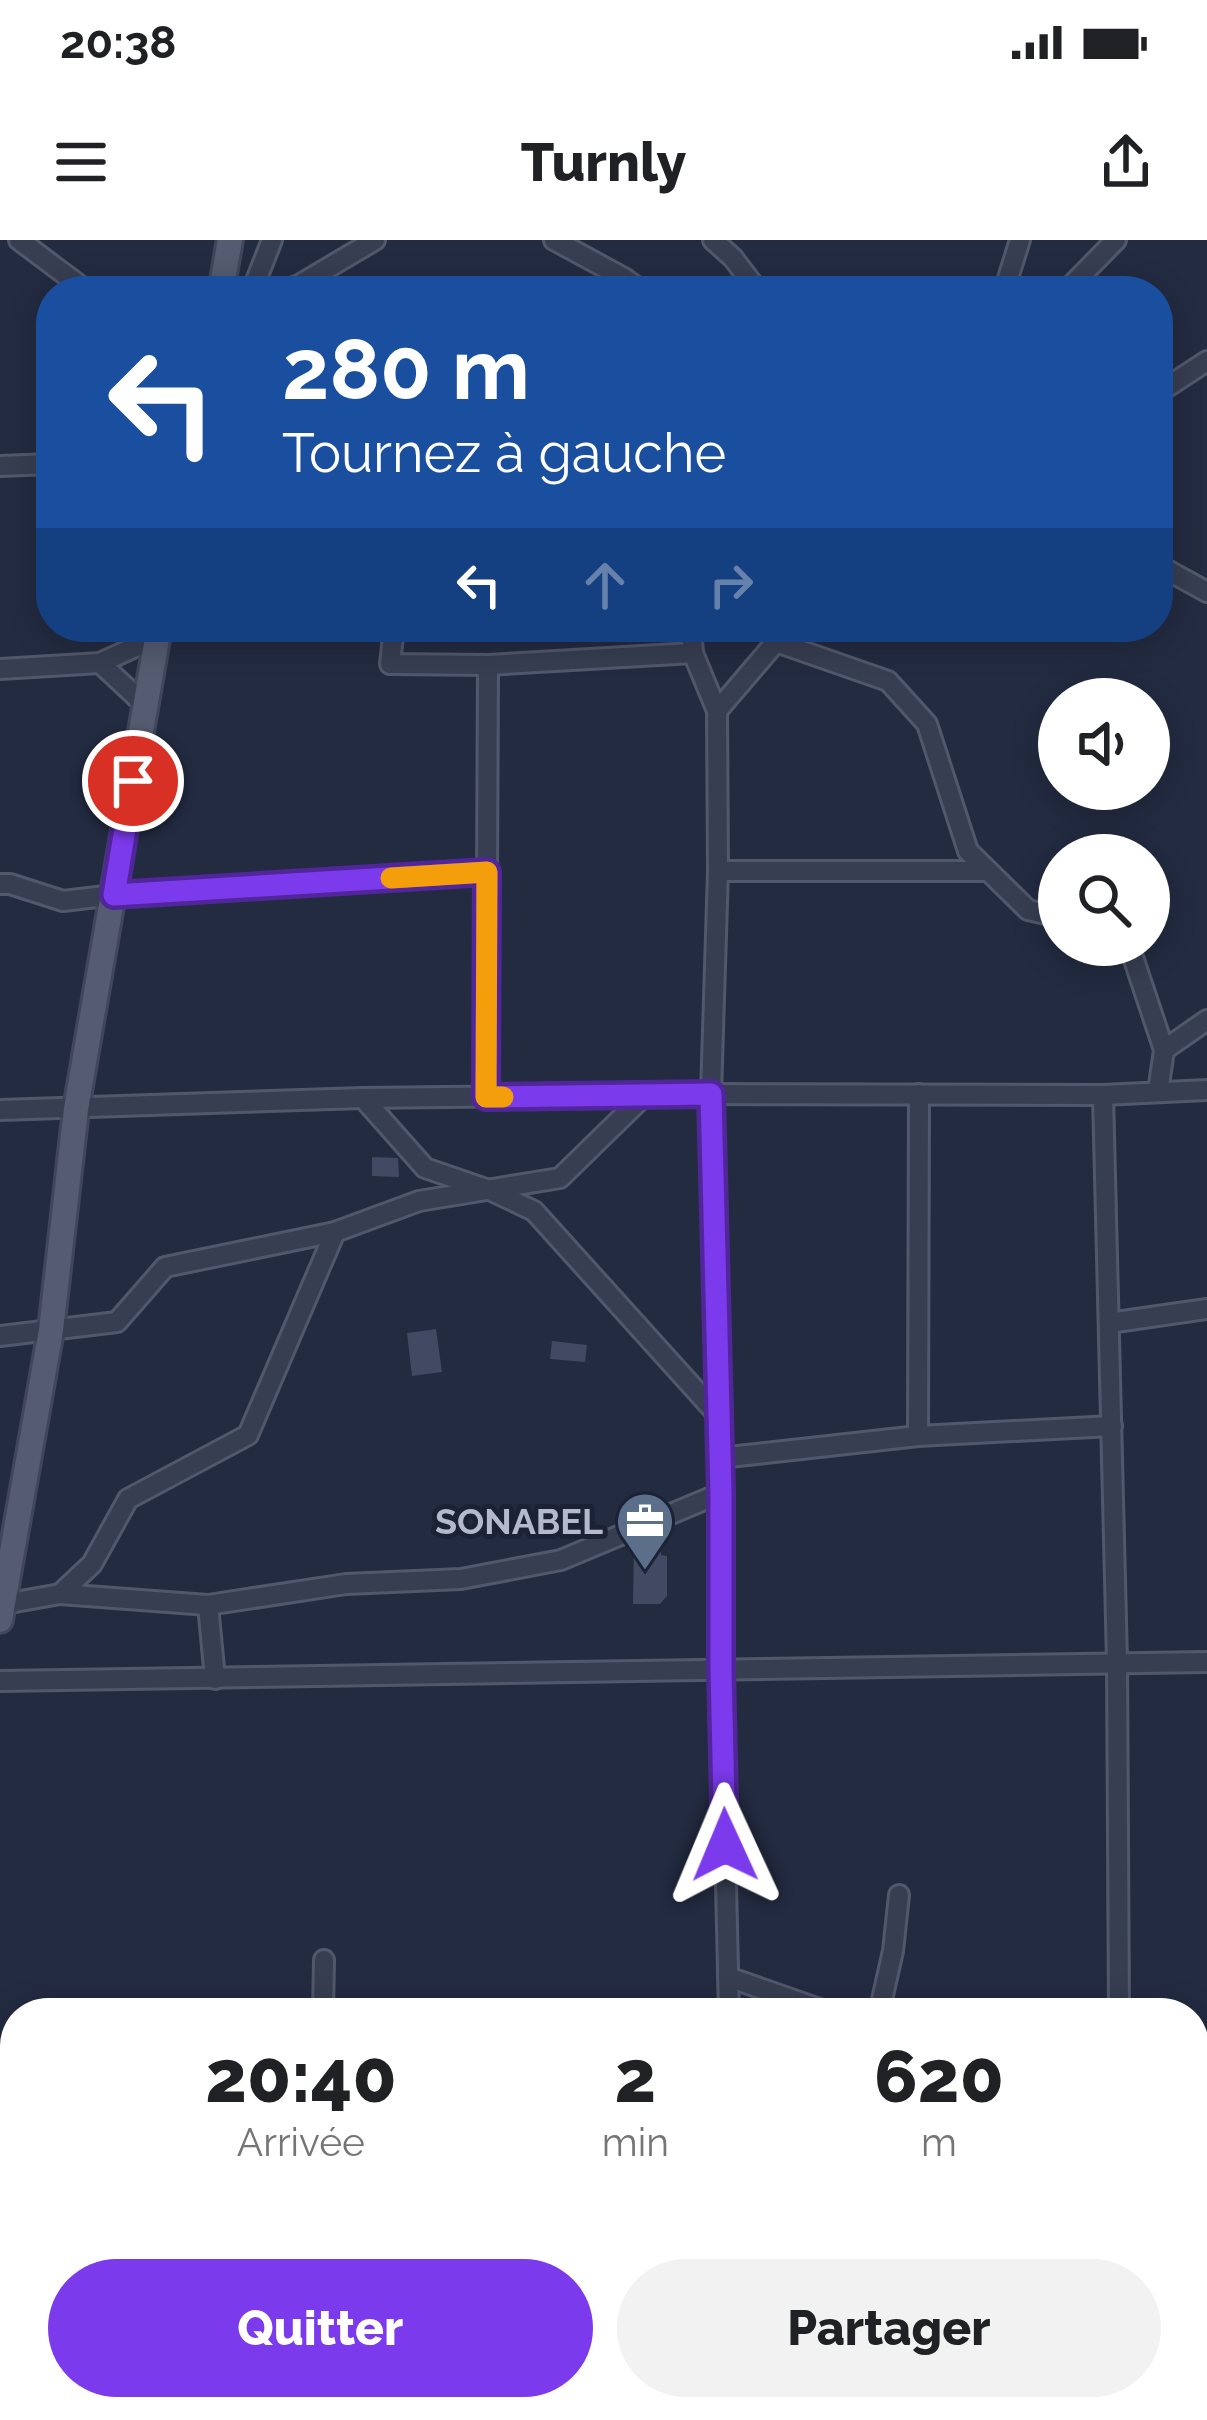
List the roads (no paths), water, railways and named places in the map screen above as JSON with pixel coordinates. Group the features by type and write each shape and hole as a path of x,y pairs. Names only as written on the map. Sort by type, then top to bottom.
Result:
{"main road":[{"path":"224,276 230,240"},
{"path":"2,1612 51,1330 76,1109 156,642"}],"street":[{"path":"19,240 68,276"},
{"path":"258,276 272,240"},
{"path":"314,276 375,240"},
{"path":"554,240 620,276"},
{"path":"713,240 731,249 748,276"},
{"path":"1009,276 1020,240"},
{"path":"1081,276 1116,240"},
{"path":"1173,382 1207,362"},
{"path":"0,466 36,465"},
{"path":"1173,573 1207,592"},
{"path":"0,669 100,664 140,642"},
{"path":"392,642 390,664 488,665 693,653"},
{"path":"692,642 717,711 711,1094 729,1998"},
{"path":"717,711 776,643 888,681 927,724 968,851 1028,910 1038,912"},
{"path":"100,664 145,705"},
{"path":"486,1097 488,665"},
{"path":"718,871 988,871"},
{"path":"0,884 63,901 487,872"},
{"path":"1136,966 1163,1050 1158,1092"},
{"path":"1163,1050 1207,1020"},
{"path":"0,1110 363,1098 1103,1095 1207,1090"},
{"path":"918,1436 919,1094"},
{"path":"0,1336 117,1322 165,1267 335,1232 419,1201 560,1178 645,1095"},
{"path":"1103,1095 1117,1661 1119,1998"},
{"path":"363,1098 425,1168 534,1211 718,1414"},
{"path":"60,1594 92,1564 128,1499 248,1435 335,1232"},
{"path":"1109,1323 1207,1309"},
{"path":"720,1458 918,1436 1112,1426"},
{"path":"2,1612 60,1594 208,1605 346,1584 461,1580 561,1560 721,1493"},
{"path":"208,1605 215,1679"},
{"path":"0,1681 1207,1662"},
{"path":"883,1998 898,1894"},
{"path":"323,1960 323,1998"},
{"path":"728,1977 788,1998"}],"place":[{"name":"SONABEL","path":"645,1572"}]}
